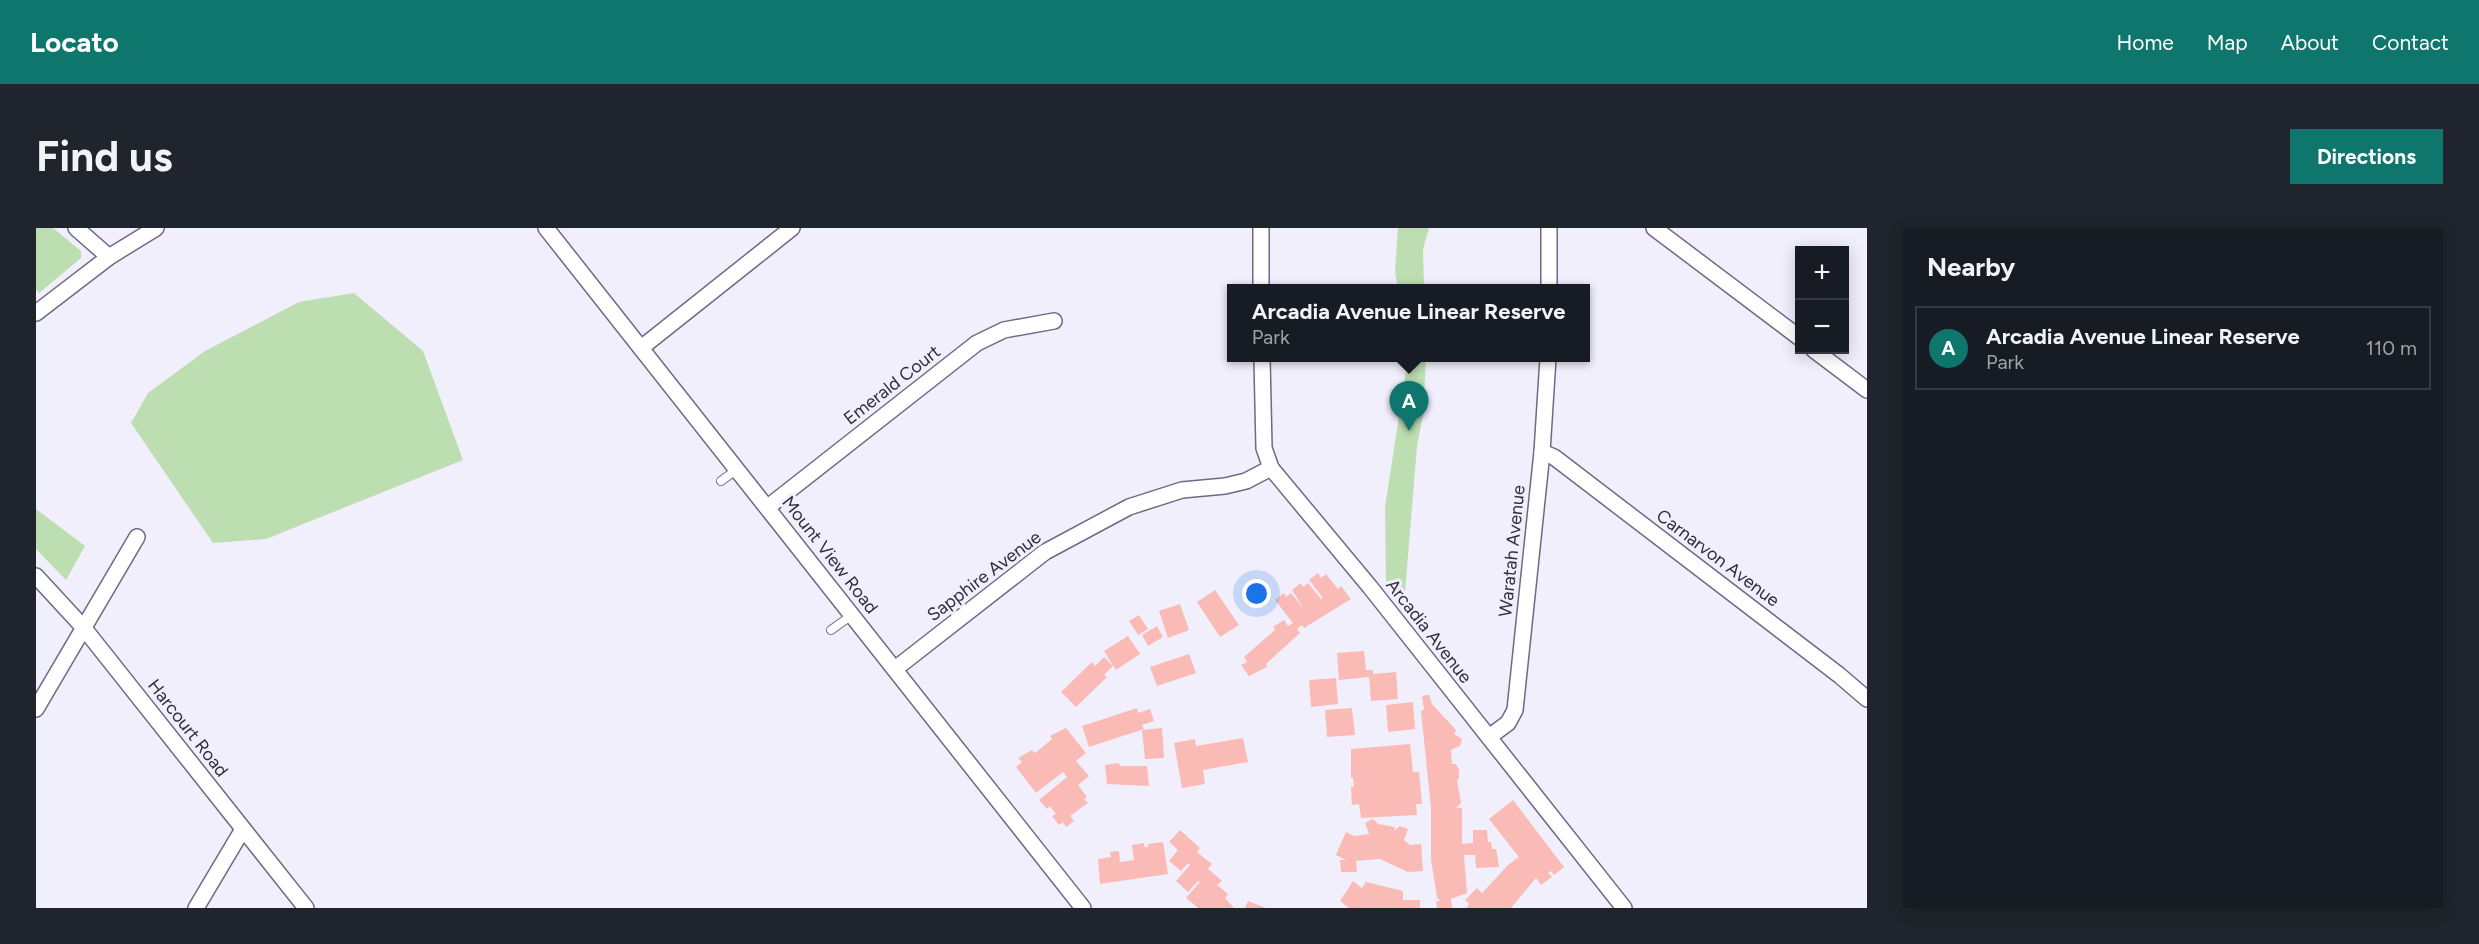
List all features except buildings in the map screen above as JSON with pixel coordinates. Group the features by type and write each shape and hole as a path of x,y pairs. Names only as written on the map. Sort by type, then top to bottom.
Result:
{"street":[{"path":"76,228 109,257"},
{"path":"36,313 109,257 156,228"},
{"name":"Mount View Road","path":"546,228 1083,908"},
{"path":"641,348 792,228"},
{"path":"1261,228 1261,284"},
{"path":"1549,284 1550,228"},
{"path":"1654,228 1795,334"},
{"name":"Emerald Court","path":"768,507 976,343 1004,330 1054,321"},
{"path":"1819,354 1867,390"},
{"name":"Arcadia Avenue","path":"1262,362 1264,448 1271,468 1624,908"},
{"name":"Waratah Avenue","path":"1489,737 1508,723 1515,710 1542,452 1548,362"},
{"name":"Carnarvon Avenue","path":"1542,452 1554,457 1839,675 1867,699"},
{"name":"Sapphire Avenue","path":"895,669 1045,552 1129,507 1182,490 1225,486 1246,481 1271,468"},
{"path":"36,709 137,537"},
{"name":"Harcourt Road","path":"36,576 83,627 306,908"},
{"path":"196,908 243,829"}],"lane":[{"path":"721,481 736,470"},
{"path":"831,630 852,615"}],"green space":[{"path":"36,228 53,228 81,251 81,258 39,293 36,289"},
{"path":"1398,228 1429,228 1423,249 1424,284 1397,284 1395,272"},
{"path":"354,293 423,351 463,460 266,539 213,543 131,423 148,393 205,351 299,302"},
{"path":"1407,362 1426,362 1423,415 1417,446 1404,604 1386,582 1385,507"},
{"path":"36,509 85,546 66,580 36,549"}],"place":[{"name":"Arcadia Avenue Linear Reserve","path":"1409,431"}]}
